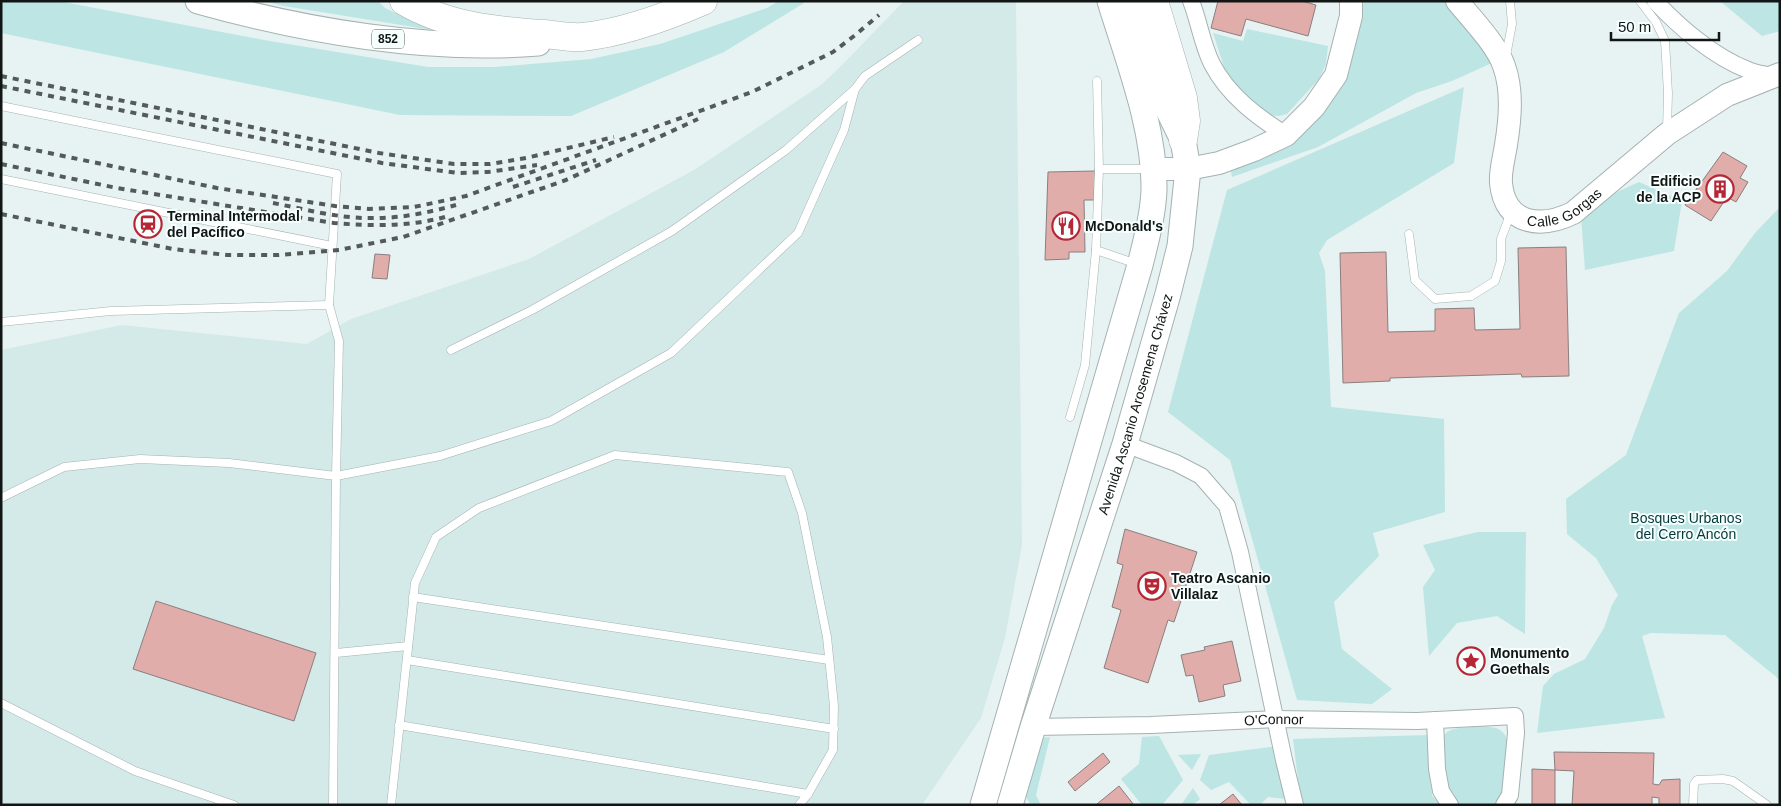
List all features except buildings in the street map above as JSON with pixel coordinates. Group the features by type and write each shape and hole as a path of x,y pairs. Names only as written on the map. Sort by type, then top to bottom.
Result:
{"highway":[{"path":"404,1 429,14 488,29 582,37"},
{"path":"666,17 693,1"},
{"name":"852","path":"582,37 666,17 703,1"},
{"path":"1154,1 1183,98 1186,121 1183,140"}],"main road":[{"name":"852","path":"198,1 285,22 365,36 436,44 519,44 552,42 582,37"},
{"path":"983,805 1140,265 1149,222 1152,198 1152,169 1145,116 1110,1"},
{"name":"Avenida Ascanio Arosemena Chávez","path":"1010,805 1033,727 1125,444 1180,246 1188,169 1183,140 1158,89 1132,1"}],"street":[{"path":"1192,1 1212,63 1224,83 1254,114 1286,135"},
{"path":"1152,169 1188,169 1219,163 1254,150 1286,135 1314,107 1336,75 1351,16 1351,1"},
{"name":"Calle Gorgas","path":"1457,1 1487,38 1504,64 1508,83 1509,106 1501,182 1503,196 1512,210 1523,219 1538,223 1557,221 1573,213 1666,134 1727,95 1775,75"},
{"path":"1655,1 1677,24 1698,41 1748,70 1775,75"},
{"path":"1125,444 1176,463 1201,476 1227,506 1240,552 1295,805"},
{"name":"O'Connor","path":"1033,727 1151,725 1275,719 1435,720 1515,716 1516,733 1510,795 1504,805"},
{"path":"1435,720 1437,769 1441,791 1450,805"}],"lane":[{"path":"1504,64 1512,24 1510,1"},
{"path":"1640,1 1656,22 1665,41 1668,93 1666,134"},
{"path":"451,350 532,310 672,232 786,150 854,89 865,76 918,40"},
{"path":"1070,417 1085,365 1096,250 1099,169 1097,81"},
{"path":"1,498 64,467 140,459 229,463 336,476 440,456 551,421 671,353 798,233 844,130 854,89"},
{"path":"1,106 337,174 328,305 339,341 333,805"},
{"path":"1099,169 1152,169"},
{"path":"1,178 332,246"},
{"path":"1409,234 1415,280 1435,299 1471,296 1495,281 1501,261 1501,238 1512,210"},
{"path":"1096,250 1140,265"},
{"path":"1,322 111,311 328,305"},
{"path":"391,805 415,583 436,537 480,508 615,455 788,472 802,513 827,638 834,706 833,750 808,794 799,805"},
{"path":"413,597 829,660"},
{"path":"336,653 408,646"},
{"path":"407,660 834,729"},
{"path":"1,703 134,771 234,805"},
{"path":"400,725 808,794"},
{"path":"1693,805 1694,784 1697,780 1724,778 1733,781 1767,805"}],"shaded area":[{"path":"904,1 1016,1 1022,545 1005,638 981,718 922,805 1,805 1,350 122,325 307,344 351,319 529,259 694,170 821,85"}],"green space":[{"path":"1,1 58,1 264,40 428,67 495,67 591,59 660,44 767,8 779,1 803,1 804,3 724,52 571,116 400,115 1,33"},
{"path":"263,1 378,1 385,8 432,30 284,6"},
{"path":"1364,1 1448,1 1494,62 1452,81 1416,93 1318,147 1232,177 1231,171 1286,144 1355,41"},
{"path":"1720,1 1780,1 1780,31 1762,36"},
{"path":"1247,29 1328,46 1326,64 1319,79 1287,114 1279,116 1268,115 1237,87 1226,73 1213,33 1243,41"},
{"path":"1464,87 1454,163 1327,240 1319,253 1325,271 1331,407 1444,419 1445,512 1373,533 1379,556 1334,602 1342,649 1392,689 1372,704 1297,700 1230,460 1168,412 1227,190"},
{"path":"1639,182 1682,201 1674,251 1585,270 1581,216 1617,192"},
{"name":"Bosques Urbanos del Cerro Ancón","path":"1780,207 1780,680 1725,635 1651,633 1642,636 1665,718 1537,733 1543,686 1554,674 1585,659 1604,628 1612,605 1618,595 1596,558 1567,534 1566,499 1626,455 1679,313 1727,271 1755,233"},
{"path":"1478,532 1526,532 1525,634 1497,616 1457,623 1429,656 1423,587 1435,570 1423,545"},
{"path":"1493,727 1501,731 1507,739 1505,792 1498,805 1454,805 1447,791 1441,741 1443,736 1458,728"},
{"path":"1429,735 1432,796 1441,805 1301,804 1293,739"},
{"path":"1159,736 1183,780 1162,805 1142,805 1121,779 1139,764 1142,737"},
{"path":"1050,737 1036,795 1041,805 1031,805 1026,797 1041,738"},
{"path":"1278,746 1285,799 1268,797 1260,805 1251,805 1229,782 1211,790 1200,780 1209,755"},
{"path":"1201,754 1192,770 1178,755"},
{"path":"1193,788 1200,799 1193,805 1181,805"}],"railway":[{"path":"1,143 217,188 335,206 369,209 414,207 466,196 752,92 833,52 879,15"},
{"path":"1,76 379,153 454,164 490,164 526,158 614,137"},
{"path":"1,86 382,163 458,173 488,172 537,165"},
{"path":"1,214 173,249 227,255 278,255 339,250 403,237 566,180 698,119"},
{"path":"513,187 596,160"},
{"path":"1,164 117,188 334,223 390,225 417,223 445,217"},
{"path":"273,203 356,218 390,218 434,211 456,205"}],"place":[{"name":"Edificio de la ACP","path":"1720,189"},
{"name":"Terminal Intermodal del Pacífico","path":"148,224"},
{"name":"McDonald's","path":"1066,226"},
{"name":"Teatro Ascanio Villalaz","path":"1152,586"},
{"name":"Monumento Goethals","path":"1471,661"}]}
